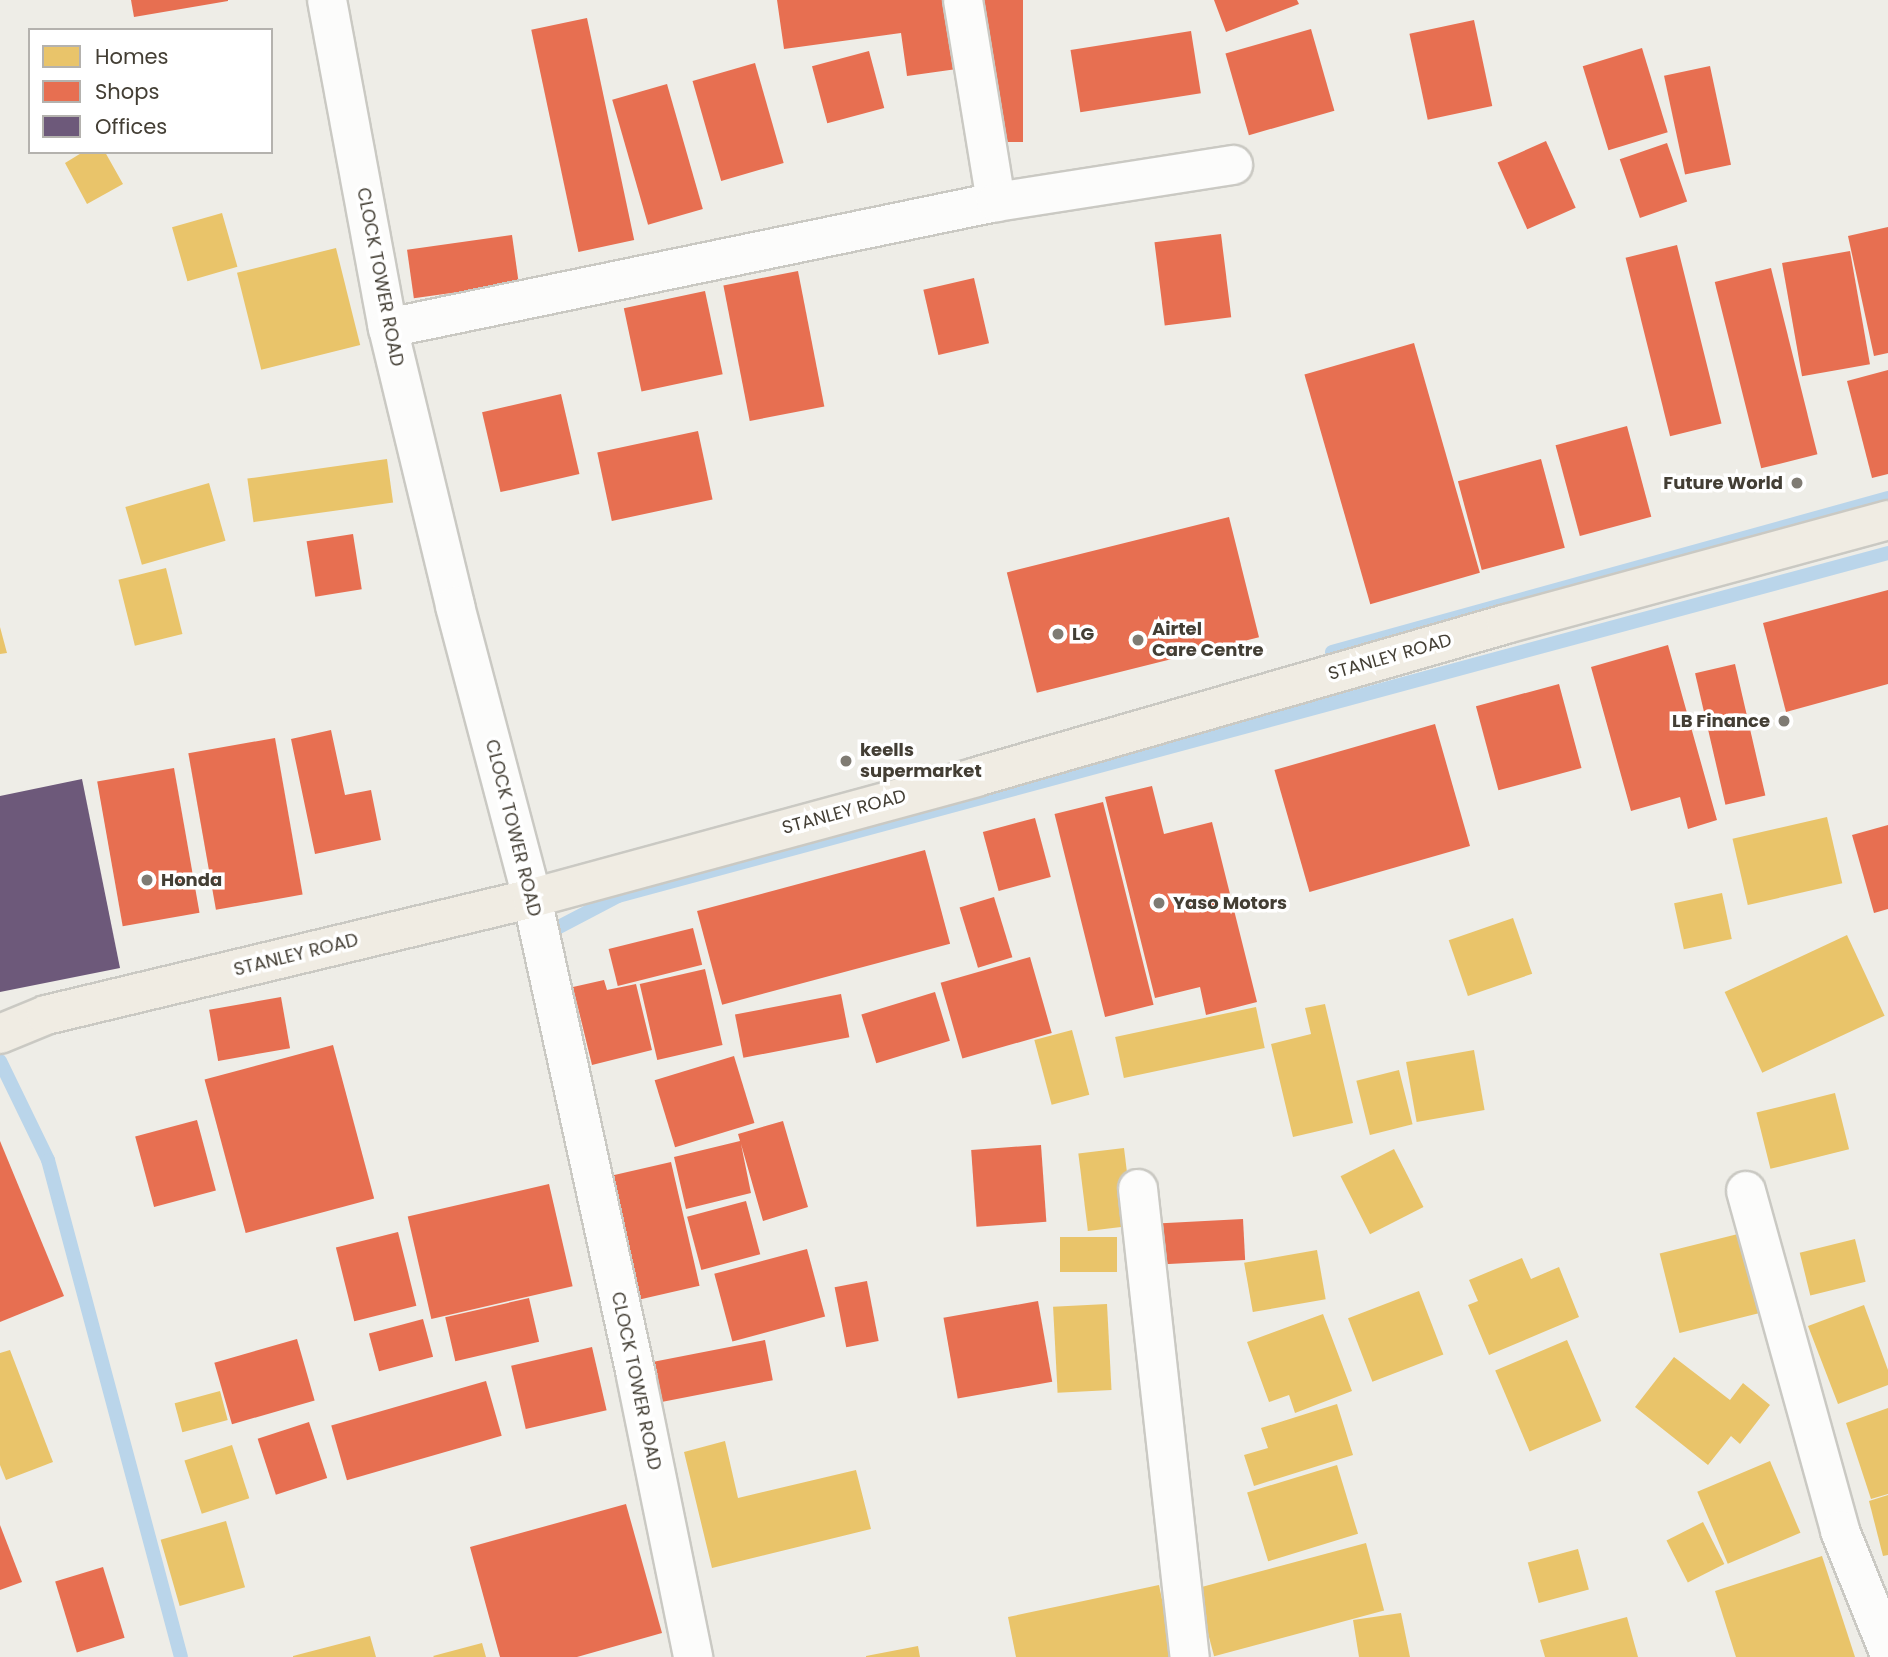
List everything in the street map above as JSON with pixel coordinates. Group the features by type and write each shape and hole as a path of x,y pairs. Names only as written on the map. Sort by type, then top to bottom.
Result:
{"main road":[{"name":"STANLEY ROAD","path":"0,1034 46,1015 532,898 976,777 1506,624 1888,520"}],"street":[{"name":"CLOCK TOWER ROAD","path":"327,0 388,328 455,606 532,898 636,1376 693,1657"},
{"path":"963,0 996,202"},
{"path":"388,328 996,202 1233,165"},
{"path":"1138,1189 1190,1657"},
{"path":"1746,1191 1840,1531 1888,1650"}],"building: Homes":[{"path":"80,154 106,154 123,184 87,204 65,163"},
{"path":"222,213 237,267 187,281 172,227"},
{"path":"336,248 360,345 261,370 237,273"},
{"path":"387,459 393,503 253,522 247,479"},
{"path":"209,483 226,541 142,565 125,507"},
{"path":"166,568 182,634 135,646 118,580"},
{"path":"0,627 7,653 0,654"},
{"path":"1827,817 1842,883 1748,905 1732,839"},
{"path":"1722,893 1732,939 1684,949 1674,903"},
{"path":"1513,918 1532,974 1468,996 1449,940"},
{"path":"1847,935 1885,1016 1762,1073 1725,992"},
{"path":"1325,1004 1353,1123 1293,1137 1271,1044 1311,1034 1305,1008"},
{"path":"1256,1007 1265,1048 1124,1078 1115,1037"},
{"path":"1072,1030 1089,1095 1052,1105 1034,1040"},
{"path":"1474,1050 1485,1110 1417,1122 1406,1062"},
{"path":"1399,1070 1413,1124 1370,1135 1356,1081"},
{"path":"1835,1093 1849,1149 1770,1169 1756,1113"},
{"path":"1124,1148 1134,1225 1088,1231 1078,1154"},
{"path":"1394,1149 1424,1207 1370,1234 1341,1176"},
{"path":"1746,1232 1766,1312 1679,1333 1660,1254"},
{"path":"1060,1237 1117,1237 1117,1272 1060,1272"},
{"path":"1855,1239 1866,1282 1810,1295 1800,1253"},
{"path":"1317,1250 1326,1299 1253,1312 1244,1263"},
{"path":"1522,1258 1531,1279 1559,1267 1579,1317 1489,1355 1468,1305 1478,1301 1469,1280"},
{"path":"1419,1291 1443,1354 1372,1382 1348,1318"},
{"path":"1107,1304 1112,1390 1058,1393 1053,1307"},
{"path":"1864,1305 1888,1370 1888,1385 1838,1404 1808,1326"},
{"path":"1323,1314 1352,1391 1295,1413 1289,1395 1269,1402 1247,1342"},
{"path":"1567,1340 1601,1421 1530,1451 1495,1370"},
{"path":"10,1350 53,1462 6,1480 0,1465 0,1353"},
{"path":"1674,1357 1730,1400 1743,1383 1770,1405 1740,1444 1731,1436 1708,1465 1635,1407"},
{"path":"220,1391 228,1420 182,1432 175,1403"},
{"path":"1337,1404 1353,1455 1254,1486 1244,1455 1268,1448 1261,1428"},
{"path":"1888,1408 1888,1494 1871,1499 1846,1423"},
{"path":"725,1441 738,1498 856,1470 871,1529 712,1568 684,1452"},
{"path":"232,1445 249,1498 202,1514 184,1460"},
{"path":"1770,1461 1800,1533 1728,1564 1697,1492"},
{"path":"1337,1465 1358,1534 1268,1561 1247,1492"},
{"path":"1888,1495 1888,1555 1883,1556 1869,1501"},
{"path":"226,1521 245,1587 180,1606 161,1540"},
{"path":"1703,1522 1724,1564 1688,1582 1666,1541"},
{"path":"1366,1543 1384,1611 1214,1656 1196,1589"},
{"path":"1578,1549 1589,1590 1539,1603 1528,1562"},
{"path":"1822,1556 1855,1657 1736,1657 1715,1591"},
{"path":"1159,1585 1174,1657 1016,1657 1008,1617"},
{"path":"1401,1613 1410,1657 1359,1657 1353,1620"},
{"path":"1627,1617 1638,1657 1545,1657 1540,1640"},
{"path":"370,1636 376,1657 293,1657 293,1656"},
{"path":"482,1643 486,1657 433,1656"},
{"path":"918,1646 920,1657 866,1657 866,1656"}],"building: Shops":[{"path":"131,0 228,0 228,1 134,17"},
{"path":"777,0 955,0 964,68 907,76 901,33 784,49"},
{"path":"972,0 1023,0 1023,142 972,142"},
{"path":"1214,0 1297,0 1299,4 1226,32"},
{"path":"587,18 634,240 578,252 531,30"},
{"path":"1474,20 1492,106 1428,120 1409,34"},
{"path":"1311,29 1334,111 1249,135 1225,54"},
{"path":"1191,31 1201,93 1080,112 1071,50"},
{"path":"1642,48 1668,132 1608,150 1583,66"},
{"path":"869,51 884,108 827,123 812,66"},
{"path":"755,63 784,163 721,181 693,81"},
{"path":"1710,66 1731,165 1685,175 1664,76"},
{"path":"667,84 703,209 648,225 612,100"},
{"path":"1546,141 1576,208 1527,229 1498,163"},
{"path":"1667,143 1687,202 1640,218 1620,159"},
{"path":"1888,227 1888,353 1874,356 1848,236"},
{"path":"1221,234 1231,317 1165,326 1154,242"},
{"path":"512,235 519,284 414,298 407,250"},
{"path":"1677,245 1722,424 1670,436 1626,258"},
{"path":"1850,251 1870,364 1802,376 1782,263"},
{"path":"1771,268 1817,454 1761,468 1715,282"},
{"path":"798,271 824,406 750,421 723,286"},
{"path":"974,278 989,343 938,355 923,290"},
{"path":"705,291 723,374 641,391 624,308"},
{"path":"1414,343 1480,573 1370,604 1304,374"},
{"path":"1888,370 1888,474 1872,478 1847,381"},
{"path":"561,394 579,474 501,492 482,412"},
{"path":"1627,426 1651,517 1580,536 1556,445"},
{"path":"698,431 713,499 612,521 597,452"},
{"path":"1541,459 1565,548 1482,570 1458,481"},
{"path":"1229,517 1259,637 1037,693 1007,572"},
{"path":"353,534 362,589 315,597 307,541"},
{"path":"1888,590 1888,684 1786,712 1763,623"},
{"path":"1668,645 1717,820 1688,829 1680,797 1631,811 1591,667"},
{"path":"1735,664 1765,796 1725,805 1695,673"},
{"path":"1559,684 1582,768 1498,790 1476,706"},
{"path":"1435,724 1470,846 1309,892 1274,770"},
{"path":"331,730 345,795 371,790 381,840 315,854 291,739"},
{"path":"275,738 303,895 216,910 188,753"},
{"path":"174,768 200,913 123,926 97,782"},
{"path":"1152,786 1164,834 1212,822 1257,1002 1206,1015 1200,987 1155,998 1105,797"},
{"path":"1103,802 1154,1005 1105,1017 1054,814"},
{"path":"1035,818 1051,877 999,891 983,832"},
{"path":"1888,825 1888,909 1874,913 1852,835"},
{"path":"925,850 950,944 722,1005 697,911"},
{"path":"994,897 1012,957 978,968 960,908"},
{"path":"693,928 702,965 618,986 609,949"},
{"path":"1030,957 1052,1033 962,1059 941,983"},
{"path":"705,969 723,1045 657,1060 640,984"},
{"path":"604,980 607,990 636,984 652,1050 592,1065 573,987"},
{"path":"935,992 950,1041 876,1063 861,1015"},
{"path":"841,994 849,1037 743,1058 735,1015"},
{"path":"281,997 290,1048 218,1061 209,1010"},
{"path":"333,1045 374,1199 246,1233 205,1079"},
{"path":"734,1056 754,1123 675,1147 655,1080"},
{"path":"197,1120 216,1191 154,1207 135,1137"},
{"path":"783,1121 808,1207 763,1221 741,1144 751,1193 686,1209 674,1157 740,1141 738,1134"},
{"path":"0,1141 64,1296 0,1322"},
{"path":"1041,1145 1046,1222 977,1227 971,1150"},
{"path":"671,1162 700,1286 635,1301 607,1177"},
{"path":"549,1184 573,1286 431,1319 408,1217"},
{"path":"746,1201 760,1254 701,1270 687,1217"},
{"path":"1243,1219 1245,1260 1159,1264 1157,1224"},
{"path":"398,1232 416,1306 354,1321 336,1247"},
{"path":"807,1249 825,1317 732,1341 714,1274"},
{"path":"867,1281 879,1341 846,1347 835,1287"},
{"path":"529,1298 539,1342 455,1361 445,1317"},
{"path":"1038,1301 1052,1382 958,1398 943,1318"},
{"path":"423,1319 433,1357 379,1371 369,1333"},
{"path":"297,1339 315,1401 232,1424 214,1363"},
{"path":"765,1340 773,1380 659,1402 651,1362"},
{"path":"592,1347 607,1410 526,1429 511,1366"},
{"path":"486,1381 502,1436 347,1480 331,1425"},
{"path":"309,1422 327,1478 276,1495 258,1439"},
{"path":"626,1504 662,1633 577,1657 500,1657 470,1547"},
{"path":"0,1525 22,1582 0,1590"},
{"path":"103,1567 125,1638 77,1652 55,1582"}],"building: Offices":[{"path":"82,779 120,968 0,992 0,796"}],"waterway":[{"path":"1332,652 1888,498"},
{"path":"555,929 618,896 1888,553"},
{"path":"0,1061 48,1160 181,1657"}],"place":[{"name":"Future World","path":"1797,483"},
{"name":"LG","path":"1058,634"},
{"name":"Airtel Care Centre","path":"1138,640"},
{"name":"LB Finance","path":"1784,721"},
{"name":"keells supermarket","path":"846,761"},
{"name":"Honda","path":"147,880"},
{"name":"Yaso Motors","path":"1159,903"}]}
